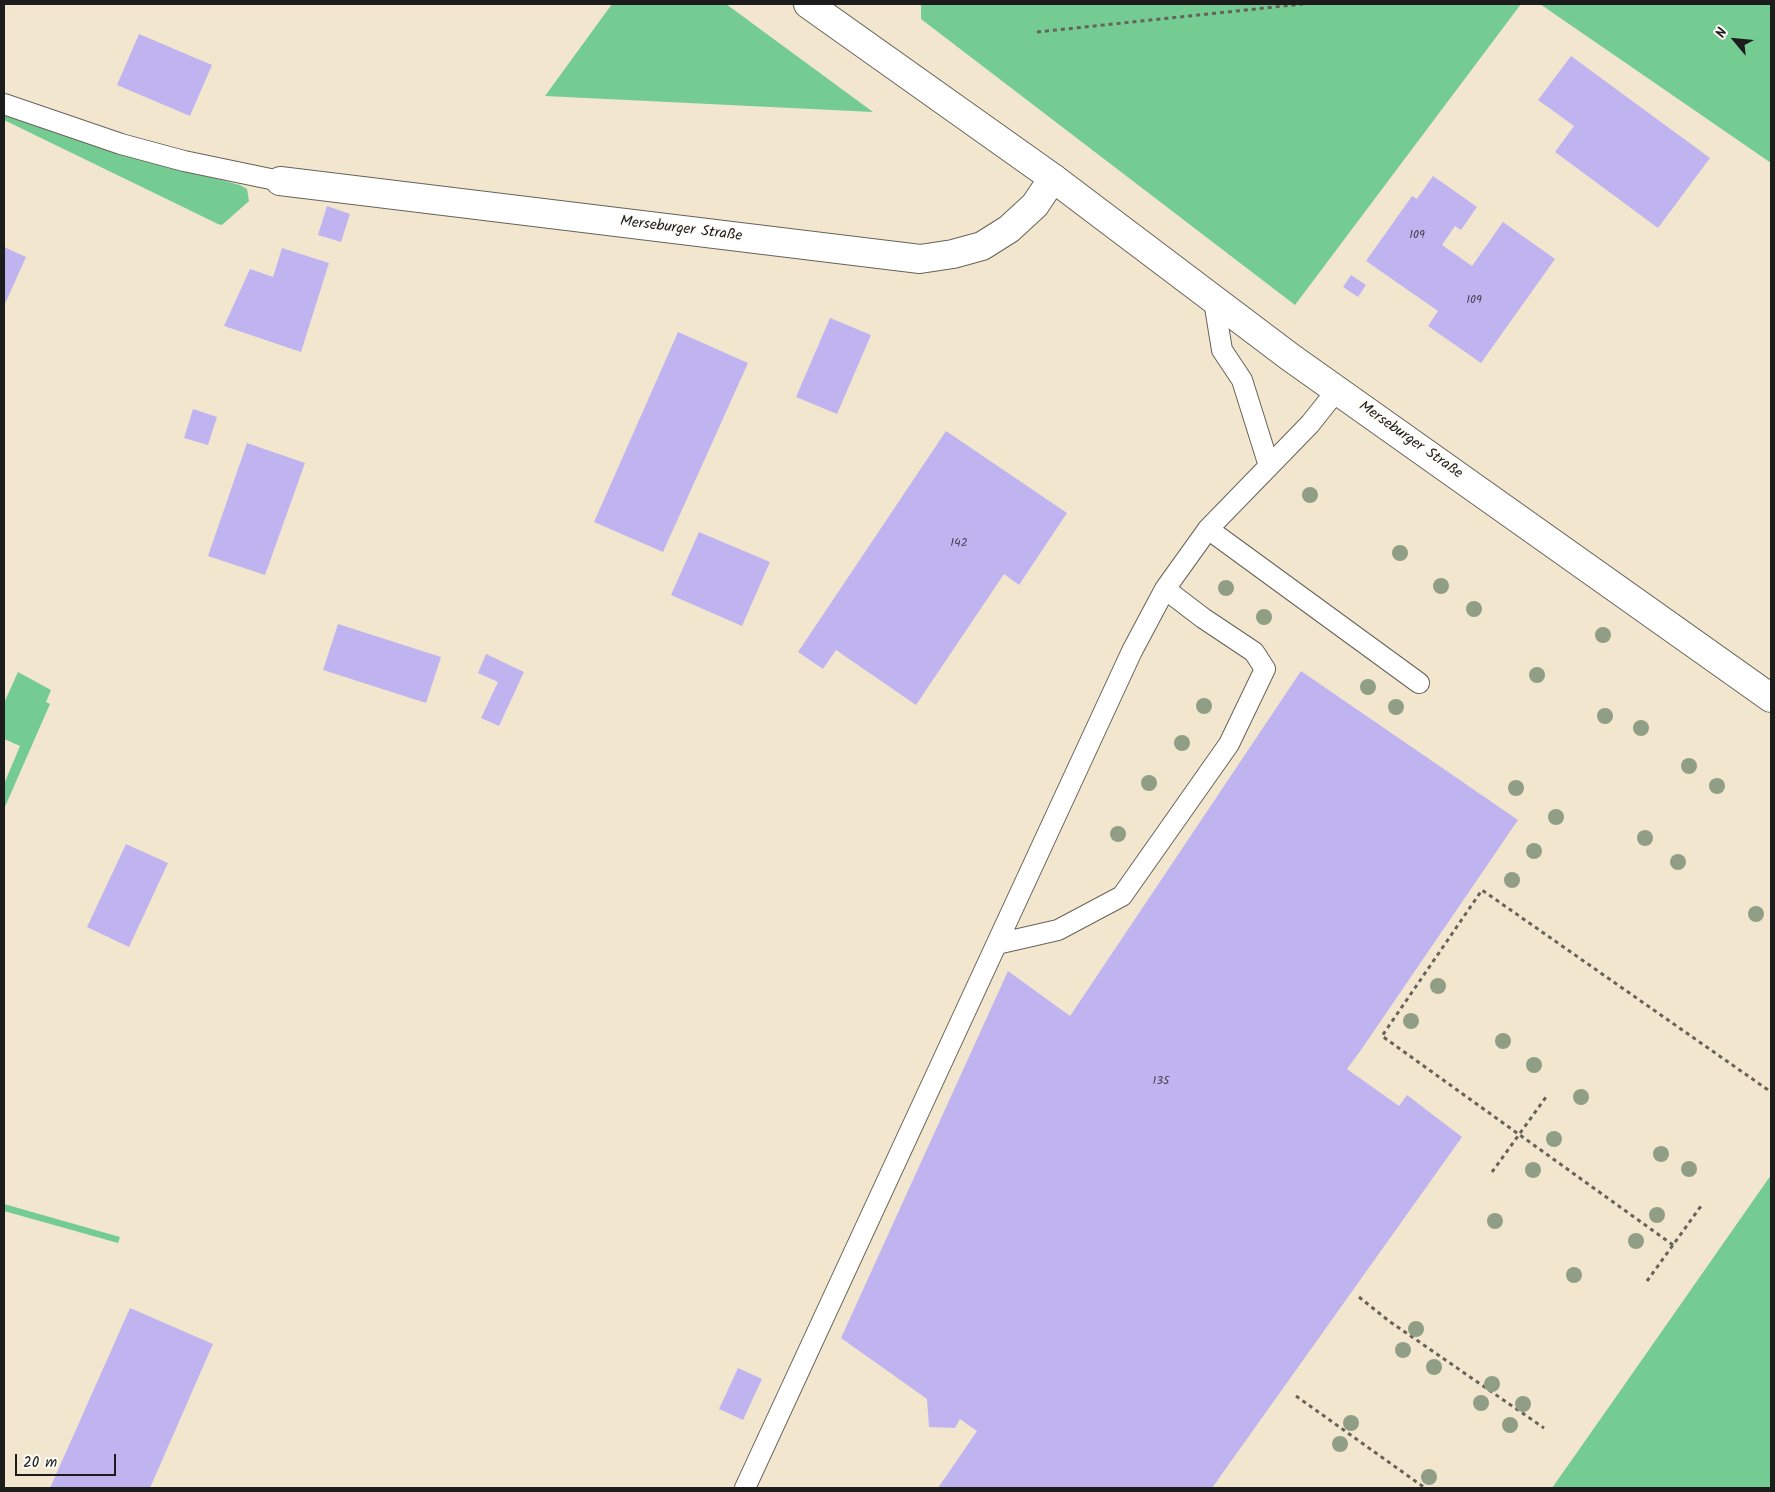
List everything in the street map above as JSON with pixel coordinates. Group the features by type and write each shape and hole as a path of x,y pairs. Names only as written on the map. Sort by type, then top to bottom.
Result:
{"main road":[{"name":"Merseburger Straße","path":"808,4 1053,178 1214,301 1336,390 1771,698"},
{"name":"Merseburger Straße","path":"280,181 920,259 953,254 982,246 1009,230 1035,204 1053,178"}],"lane":[{"path":"4,104 121,144 184,161 280,181"},
{"path":"1214,301 1222,350 1242,380 1269,466"},
{"path":"745,1488 1132,651 1165,590 1208,529 1314,421 1336,390"},
{"path":"1208,529 1419,683"},
{"path":"997,944 1058,930 1122,896 1229,744 1265,669 1254,652 1165,590"}],"path":[{"path":"1037,32 1303,4"},
{"path":"1673,1245 1382,1036 1482,890 1771,1092"},
{"path":"1492,1172 1546,1097"},
{"path":"1647,1281 1701,1206"},
{"path":"1359,1297 1389,1321 1544,1428"},
{"path":"1296,1396 1425,1488"}],"green space":[{"path":"612,4 726,4 873,112 545,96"},
{"path":"921,4 1521,4 1295,305 921,19"},
{"path":"1540,4 1771,4 1771,163"},
{"path":"4,113 47,130 114,152 240,185 247,189 249,201 222,225 218,224 4,120"},
{"path":"18,672 51,690 46,702 50,704 4,809 4,784 20,746 4,739 4,703"},
{"path":"1771,1175 1771,1488 1552,1488 1611,1404"},
{"path":"4,1204 120,1237 118,1243 4,1211"}],"building":[{"path":"139,34 212,65 190,116 117,85"},
{"path":"1571,56 1710,158 1658,228 1555,152 1574,126 1538,100"},
{"path":"1433,176 1477,207 1461,230 1455,226 1442,245 1472,266 1503,222 1555,259 1481,363 1428,326 1438,311 1366,261 1412,196 1417,199"},
{"path":"327,206 350,214 341,242 318,235"},
{"path":"4,247 26,257 4,306"},
{"path":"282,248 329,263 301,352 224,326 250,269 273,277"},
{"path":"1351,275 1366,285 1358,297 1343,287"},
{"path":"830,318 871,335 837,414 796,397"},
{"path":"678,332 748,363 663,552 594,522"},
{"path":"193,409 217,417 208,445 184,438"},
{"path":"946,431 1067,513 1019,585 1004,574 916,705 836,650 823,669 798,652"},
{"path":"247,443 305,463 265,575 208,556"},
{"path":"699,532 770,562 742,626 671,595"},
{"path":"338,624 441,657 426,703 323,670"},
{"path":"486,654 524,672 499,726 481,718 498,682 478,673"},
{"path":"1301,671 1518,820 1347,1069 1399,1106 1407,1095 1462,1137 1212,1488 938,1488 977,1431 960,1419 955,1428 929,1427 927,1399 841,1338 1008,971 1070,1016"},
{"path":"126,844 168,863 129,947 87,927"},
{"path":"130,1308 213,1344 150,1488 50,1488"},
{"path":"738,1368 762,1379 743,1420 719,1409"}]}
